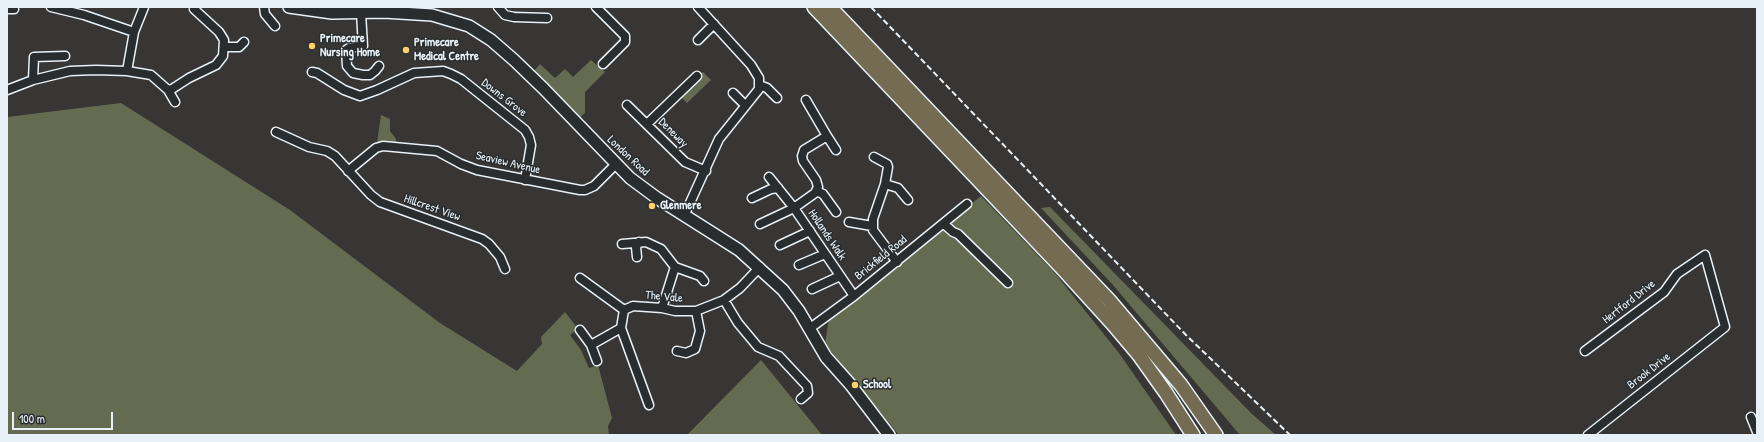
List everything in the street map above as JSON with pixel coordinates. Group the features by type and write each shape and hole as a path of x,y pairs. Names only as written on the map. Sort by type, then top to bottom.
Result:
{"highway":[{"path":"814,7 1061,267 1140,355 1200,435"},
{"path":"830,7 1109,300 1180,385 1216,435"},
{"path":"1140,355 1193,435"}],"main road":[{"name":"London Road","path":"289,7 332,13 417,10 469,26 491,40 529,74 630,178 684,216 722,238 760,267 783,290 799,311 826,357 850,384 889,435"}],"street":[{"path":"51,7 84,15 134,32"},
{"path":"127,71 134,32 144,7"},
{"path":"264,7 264,14 275,26"},
{"path":"498,7 505,15 514,17 547,18"},
{"path":"596,7 625,36 626,42 603,64"},
{"path":"684,216 720,139 759,89 759,78 751,65 698,7"},
{"path":"168,90 216,65 223,56 225,48 224,40 219,32 194,9"},
{"path":"361,13 363,46 349,48 346,50 347,66 353,73 363,75 370,75 379,66"},
{"path":"698,40 714,24"},
{"path":"225,48 239,47 244,42"},
{"path":"33,80 34,57 65,56"},
{"path":"7,90 33,80 70,71 127,71 151,75 168,90 175,102"},
{"name":"Downs Grove","path":"312,72 317,73 344,90 360,96 414,73 443,71 461,79 525,130 531,145 525,180"},
{"path":"647,124 697,76"},
{"path":"759,85 767,88 777,98"},
{"path":"733,93 745,105"},
{"path":"806,100 836,150"},
{"name":"Deneway","path":"627,105 685,162 706,171"},
{"name":"Hillcrest View","path":"276,132 309,147 327,151 335,156 371,195 380,202 482,239 489,244 500,257 505,269"},
{"name":"Hollands Walk","path":"794,208 816,191 818,187 816,180 808,170 802,156 804,150 827,136"},
{"name":"Seaview Avenue","path":"348,171 376,148 382,146 438,151 461,164 477,170 574,190 585,190 594,186 616,164"},
{"path":"874,157 888,165 885,184 872,226 874,233 897,262"},
{"name":"Hollands Walk","path":"769,177 794,208 854,296"},
{"path":"885,184 898,188 908,200"},
{"path":"752,198 771,188 778,188"},
{"path":"816,191 823,194 836,212"},
{"name":"Brickfield Road","path":"809,329 897,262 967,204"},
{"path":"760,224 794,208"},
{"path":"849,222 872,226"},
{"path":"944,224 953,232 958,234 1008,282"},
{"path":"780,245 810,231"},
{"path":"637,257 636,247 639,242"},
{"path":"622,244 646,242 661,249 675,267 700,276 704,281"},
{"path":"799,266 825,254"},
{"name":"Hertford Drive","path":"1585,351 1664,292 1677,274 1705,255 1725,327"},
{"path":"662,308 675,267"},
{"name":"The Vale","path":"624,310 633,306 662,308 675,311 696,311 724,300 740,288 760,267"},
{"path":"812,289 840,276"},
{"path":"580,278 624,310 620,328 649,405"},
{"path":"724,300 738,323 758,347 779,356 807,386 808,392 801,399"},
{"path":"684,355 695,349 700,331 696,311"},
{"name":"Brook Drive","path":"1588,435 1725,327"},
{"path":"590,345 620,328"},
{"path":"580,330 590,345 597,361"},
{"path":"1751,417 1757,432"}],"green space":[{"path":"591,60 605,72 585,92 585,113 578,119 534,71 540,64 555,78 565,69 573,77"},
{"path":"703,72 711,80 687,103 679,95"},
{"path":"121,103 290,210 440,323 517,371 542,344 541,337 565,312 578,329 570,335 581,350 589,368 598,365 612,418 608,426 609,435 7,435 7,117"},
{"path":"381,115 390,119 390,131 396,139 396,144 377,143"},
{"path":"981,196 1054,272 1119,353 1176,435 899,435 825,344 829,318"},
{"path":"1050,207 1251,413 1276,435 1240,435 1113,285 1041,208"},
{"path":"761,360 822,435 687,435"}],"railway":[{"path":"871,7 1186,335 1290,435"}],"place":[{"name":"Primecare Nursing Home","path":"312,46"},
{"name":"Primecare Medical Centre","path":"406,50"},
{"name":"Glenmere","path":"652,206"},
{"name":"School","path":"855,385"}]}
